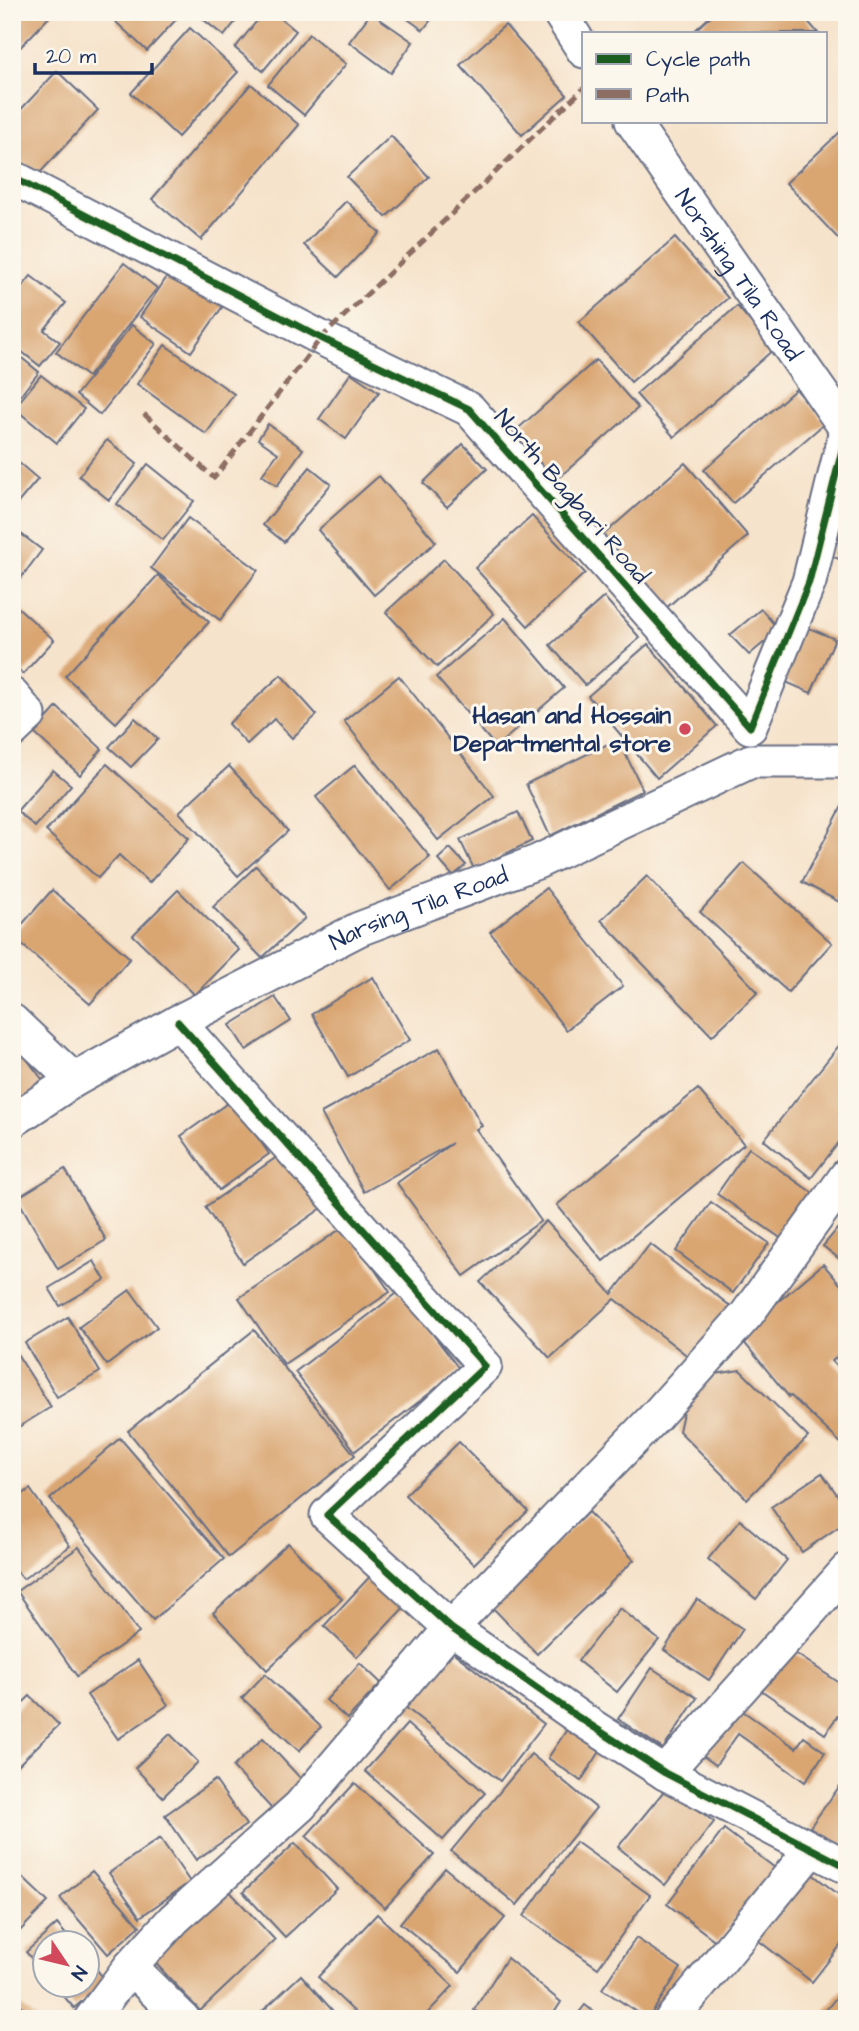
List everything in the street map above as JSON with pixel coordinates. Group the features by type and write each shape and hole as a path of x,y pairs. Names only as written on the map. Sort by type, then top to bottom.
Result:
{"street":[{"path":"559,12 582,48"},
{"name":"Norshing Tila Road","path":"633,122 847,430"},
{"name":"North Bagbari Road","path":"12,177 321,338 469,409 750,727"},
{"path":"751,761 750,727 809,582 847,430"},
{"path":"12,695 29,715 12,731"},
{"name":"Narsing Tila Road","path":"12,1121 74,1080 178,1022 359,929 537,862 751,761 847,761"},
{"path":"12,1021 74,1080"},
{"path":"178,1022 485,1366 327,1515 452,1628 578,1717 665,1773 847,1867"},
{"path":"91,2019 130,1967 174,1919 300,1806 452,1628 655,1418 747,1314 847,1175"},
{"path":"665,1773 847,1570"},
{"path":"672,2019 811,1850"},
{"path":"130,1967 183,2019"}],"building":[{"path":"12,12 54,12 12,56"},
{"path":"125,12 183,12 147,51 116,22"},
{"path":"194,12 243,12 224,36"},
{"path":"264,12 273,12 296,31 263,71 235,48"},
{"path":"398,12 437,12 423,30"},
{"path":"715,12 800,12 817,32 693,32"},
{"path":"371,13 413,42 391,73 349,42"},
{"path":"505,25 567,95 522,135 460,65"},
{"path":"190,28 238,72 178,137 131,93"},
{"path":"309,34 346,64 304,115 268,85"},
{"path":"57,71 98,110 37,176 12,153 12,119"},
{"path":"251,84 299,125 201,240 152,199"},
{"path":"840,132 847,140 847,248 786,183"},
{"path":"391,136 429,177 386,217 347,177"},
{"path":"346,201 380,233 338,277 304,245"},
{"path":"675,238 728,298 631,382 579,322"},
{"path":"124,263 157,288 88,377 56,352"},
{"path":"173,268 225,303 191,352 140,317"},
{"path":"31,276 66,303 44,330 60,342 40,366 12,344 12,321 16,315 12,312 12,300"},
{"path":"737,306 774,349 674,437 636,394"},
{"path":"132,325 156,344 100,415 76,395"},
{"path":"165,345 234,394 206,434 137,384"},
{"path":"12,350 39,372 12,406"},
{"path":"596,360 638,408 555,481 513,433"},
{"path":"351,373 379,392 346,439 319,419"},
{"path":"41,375 84,409 57,443 14,408"},
{"path":"796,389 825,423 733,503 704,470"},
{"path":"268,424 303,449 277,486 262,475 278,453 258,439"},
{"path":"107,440 137,464 109,500 79,476"},
{"path":"463,444 487,469 447,507 423,483"},
{"path":"12,457 38,479 12,510"},
{"path":"685,463 748,536 665,609 602,536"},
{"path":"148,464 194,501 163,540 117,504"},
{"path":"310,467 331,484 284,542 263,525"},
{"path":"379,476 436,542 374,595 318,530"},
{"path":"532,516 585,573 528,626 475,568"},
{"path":"188,518 258,570 220,620 151,568"},
{"path":"847,518 847,562 831,556"},
{"path":"12,527 42,550 14,587 12,585"},
{"path":"444,559 494,614 437,667 386,612"},
{"path":"158,575 209,622 116,723 65,676"},
{"path":"604,597 640,638 585,685 550,645"},
{"path":"12,602 54,640 23,674 12,664"},
{"path":"761,609 779,630 749,655 730,635"},
{"path":"505,618 564,688 496,747 436,677"},
{"path":"802,625 835,639 811,693 779,679"},
{"path":"648,644 717,726 657,778 588,696"},
{"path":"281,675 317,715 292,738 274,719 247,744 228,724"},
{"path":"399,676 494,796 438,840 344,721"},
{"path":"57,707 102,749 80,775 34,733"},
{"path":"135,718 158,739 131,767 109,747"},
{"path":"618,739 643,790 550,836 526,784"},
{"path":"107,764 189,838 149,883 119,855 98,878 46,831"},
{"path":"355,765 430,857 390,890 316,797"},
{"path":"229,766 288,831 238,876 179,812"},
{"path":"53,770 71,785 35,827 17,811"},
{"path":"847,797 847,906 802,882"},
{"path":"518,812 532,841 474,869 460,840"},
{"path":"450,848 466,865 453,876 438,859"},
{"path":"744,863 832,943 788,992 700,912"},
{"path":"256,866 305,918 262,958 213,907"},
{"path":"647,876 758,992 712,1036 601,920"},
{"path":"546,888 623,986 566,1030 490,932"},
{"path":"52,890 130,958 90,1004 12,936"},
{"path":"178,890 239,950 195,995 133,935"},
{"path":"373,977 410,1040 348,1077 312,1014"},
{"path":"275,997 291,1021 246,1050 230,1025"},
{"path":"845,1038 847,1132 811,1178 764,1140"},
{"path":"16,1045 45,1083 20,1103 12,1093 12,1048"},
{"path":"439,1048 482,1126 476,1129 541,1221 464,1276 397,1183 452,1143 364,1192 321,1113"},
{"path":"698,1089 744,1144 603,1261 557,1205"},
{"path":"232,1100 269,1154 219,1190 181,1136"},
{"path":"749,1148 814,1194 782,1239 717,1194"},
{"path":"284,1152 322,1208 243,1263 205,1207"},
{"path":"65,1169 106,1240 58,1269 17,1198"},
{"path":"711,1202 769,1243 733,1293 676,1251"},
{"path":"847,1217 847,1265 823,1246"},
{"path":"546,1221 612,1294 650,1244 734,1309 694,1361 615,1299 550,1358 480,1282"},
{"path":"345,1226 390,1292 284,1364 239,1298"},
{"path":"94,1261 105,1280 60,1306 49,1288"},
{"path":"823,1264 847,1292 847,1362 839,1355 832,1361 847,1376 847,1449 789,1397 738,1335"},
{"path":"130,1290 157,1327 107,1365 79,1327"},
{"path":"400,1291 460,1370 355,1451 295,1372"},
{"path":"68,1317 100,1372 57,1397 25,1343"},
{"path":"254,1330 355,1455 229,1557 128,1431"},
{"path":"12,1346 51,1407 12,1431"},
{"path":"740,1370 808,1437 747,1499 679,1431 686,1399 710,1375"},
{"path":"120,1438 224,1559 153,1620 50,1499"},
{"path":"459,1442 528,1511 474,1564 405,1495"},
{"path":"822,1473 847,1509 847,1521 802,1552 771,1507"},
{"path":"30,1489 70,1546 23,1579 12,1565 12,1502"},
{"path":"588,1512 634,1560 537,1654 491,1606"},
{"path":"740,1520 787,1560 756,1599 708,1559"},
{"path":"288,1543 342,1599 267,1670 213,1613"},
{"path":"79,1547 139,1633 77,1676 17,1591"},
{"path":"375,1571 409,1602 357,1657 324,1626"},
{"path":"697,1599 743,1629 709,1680 664,1650"},
{"path":"620,1608 659,1640 617,1692 578,1661"},
{"path":"786,1647 847,1688 847,1702 825,1734 758,1688"},
{"path":"450,1650 544,1724 500,1781 405,1707"},
{"path":"138,1660 168,1705 118,1739 87,1695"},
{"path":"360,1663 381,1683 347,1719 326,1700"},
{"path":"652,1668 697,1698 663,1749 618,1719"},
{"path":"265,1674 321,1727 299,1751 242,1698"},
{"path":"30,1696 59,1725 12,1771 12,1713"},
{"path":"734,1705 796,1748 804,1737 825,1752 805,1782 738,1734 716,1765 700,1754"},
{"path":"407,1724 485,1793 443,1840 365,1771"},
{"path":"568,1728 601,1750 581,1781 548,1758"},
{"path":"170,1734 198,1762 163,1797 135,1768"},
{"path":"263,1738 303,1781 273,1810 233,1767"},
{"path":"531,1754 596,1808 517,1905 451,1851"},
{"path":"847,1776 847,1853 810,1827"},
{"path":"215,1780 246,1825 196,1860 165,1815"},
{"path":"355,1783 434,1855 385,1908 306,1836"},
{"path":"668,1786 714,1822 665,1885 618,1847"},
{"path":"724,1829 775,1868 717,1942 667,1904"},
{"path":"160,1838 190,1882 140,1917 109,1873"},
{"path":"576,1842 650,1895 598,1968 524,1916"},
{"path":"295,1843 337,1889 285,1937 243,1892"},
{"path":"445,1868 505,1918 460,1972 400,1923"},
{"path":"807,1870 847,1901 847,1937 812,1982 754,1937"},
{"path":"92,1871 140,1926 108,1954 102,1947 102,1930 87,1930 60,1898"},
{"path":"22,1877 48,1902 12,1939 12,1888"},
{"path":"222,1883 275,1940 200,2011 147,1954"},
{"path":"377,1914 453,1986 422,2019 362,2019 318,1977"},
{"path":"57,1924 62,1930 50,1930"},
{"path":"636,1938 681,1968 648,2019 602,1989"},
{"path":"32,1947 32,1959 26,1952"},
{"path":"507,1958 561,2002 550,2019 486,2019 474,2010"},
{"path":"301,1975 340,2019 254,2019"},
{"path":"847,1984 847,2019 819,2019"},
{"path":"12,1999 37,2019 12,2019"},
{"path":"67,2000 83,2000 74,2008"},
{"path":"585,2005 603,2019 574,2019"}],"marked path":[{"path":"144,414 214,478 321,338 582,90"}],"cycle path":[{"path":"12,177 321,338 469,409 750,727 809,582 847,430"},
{"path":"178,1022 485,1366 327,1515 451,1628 578,1717 665,1773 847,1867"}],"place":[{"name":"Hasan and Hossain Departmental store","path":"685,729"}]}
